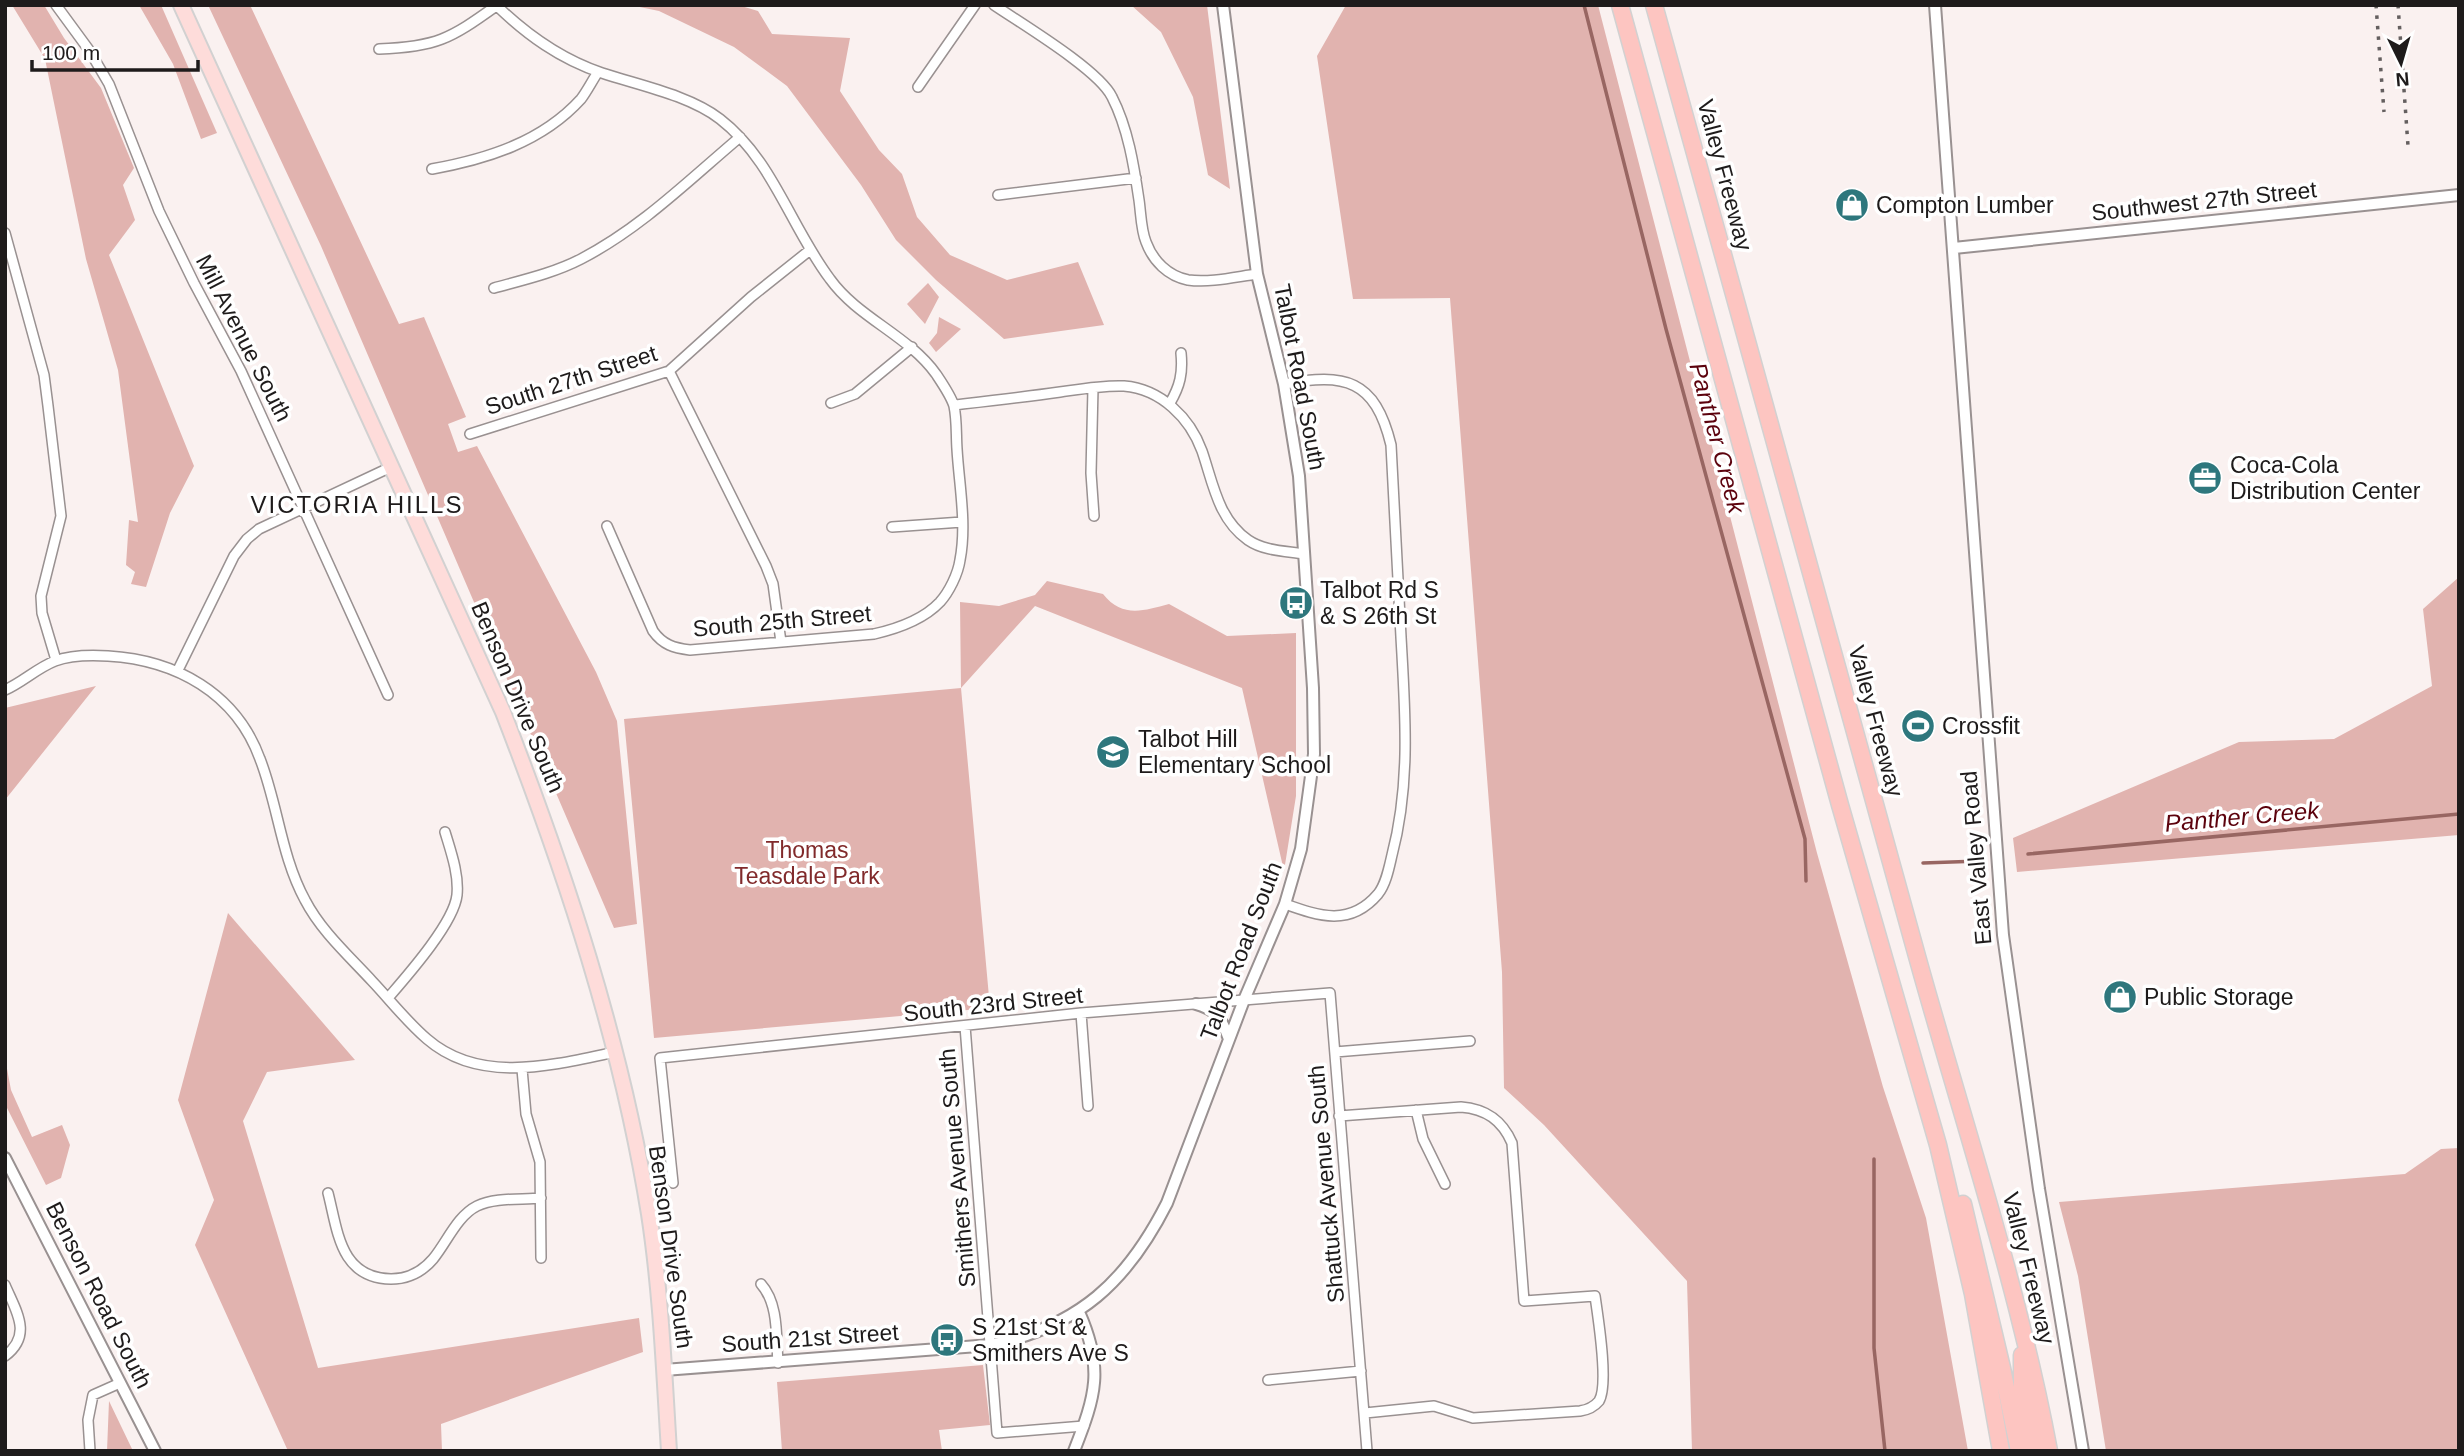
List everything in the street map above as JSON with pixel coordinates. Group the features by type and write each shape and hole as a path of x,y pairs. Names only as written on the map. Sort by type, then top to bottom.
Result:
{"highway":[{"path":"1620,5 1840,805 1938,1145 1973,1294 2001,1451"},
{"name":"Valley Freeway","path":"1654,5 1916,954 1983,1178 2049,1451"},
{"path":"1938,1145 1951,1160 1966,1216 2000,1357 2019,1451"},
{"path":"2022,1331 2022,1387 2035,1451"}],"main road":[{"name":"Benson Drive South","path":"181,5 503,712 543,814 583,934 615,1052 649,1213 669,1451"}],"street":[{"name":"Mill Avenue South","path":"56,5 89,50 109,84 159,211 241,371 388,695"},
{"path":"379,49 414,47 441,40 461,31 496,5 532,38 598,72 684,100 718,117 758,156 810,250 832,282 850,300 912,347 934,372 954,405 1125,386 1150,393 1170,403 1191,428 1201,449 1213,490 1232,525 1247,539 1264,548 1304,554"},
{"path":"918,88 975,5"},
{"path":"995,5 1096,77 1112,95 1124,128 1136,177 1145,240 1162,267 1172,275 1188,280 1206,281 1257,274"},
{"name":"Talbot Road South","path":"1079,1312 1117,1279 1134,1259 1153,1231 1167,1203 1244,1000 1285,904 1301,849 1314,754 1313,688 1300,476 1283,384 1257,274 1223,5"},
{"name":"East Valley Road","path":"1935,5 2003,935 2039,1189 2083,1451"},
{"path":"432,169 476,161 537,134 582,98 598,72"},
{"path":"494,288 552,271 612,242 637,225 740,136"},
{"path":"999,195 1136,177"},
{"name":"Southwest 27th Street","path":"1954,248 2459,195"},
{"path":"5,233 44,375 47,396 61,516 41,596 42,613 56,660"},
{"name":"South 27th Street","path":"470,434 669,371 751,297 810,250"},
{"path":"831,403 855,394 912,347"},
{"path":"1170,403 1179,389 1181,353"},
{"path":"669,371 766,566 773,584 782,642"},
{"path":"1283,384 1334,379 1354,385 1369,396 1386,427 1391,459 1406,765 1396,840 1386,878 1378,894 1365,906 1333,918 1285,904"},
{"path":"1093,388 1091,473 1094,516"},
{"name":"South 25th Street","path":"607,526 653,631 660,641 675,648 690,650 874,634 908,623 939,603 949,589 960,560 962,522 954,405"},
{"path":"178,670 234,556 247,539 259,529 391,467"},
{"path":"892,527 962,522"},
{"path":"5,690 56,660 85,656 150,661 178,670 218,697 249,734 261,760 290,866 305,901 329,934 427,1040 449,1054 473,1062 522,1069 615,1052"},
{"path":"388,998 419,962 455,906 457,879 445,832"},
{"name":"South 23rd Street","path":"673,1183 660,1058 1081,1013 1330,993"},
{"name":"Shattuck Avenue South","path":"1330,993 1367,1451"},
{"path":"1196,1004 1209,1007 1222,1020 1229,1039"},
{"path":"1081,1013 1088,1106"},
{"name":"Smithers Avenue South","path":"965,1026 997,1433 1084,1426"},
{"path":"1335,1052 1470,1041"},
{"path":"522,1069 526,1114 540,1162 541,1258"},
{"path":"1339,1116 1475,1108 1489,1114 1506,1130 1512,1143 1524,1301 1595,1296 1604,1382 1600,1400 1593,1407 1580,1411 1473,1418 1434,1406 1365,1413"},
{"path":"1416,1110 1423,1139 1445,1184"},
{"name":"Benson Road South","path":"5,1158 155,1451"},
{"path":"328,1193 348,1260 367,1276 394,1279 408,1277 420,1271 432,1260 464,1217 479,1205 492,1201 541,1198"},
{"path":"761,1284 771,1297 778,1363"},
{"path":"5,1285 20,1321 21,1334 16,1347 5,1356"},
{"path":"1073,1451 1084,1426 1096,1373 1090,1336 1079,1312"},
{"name":"South 21st Street","path":"664,1370 991,1345 1035,1333 1079,1312"},
{"path":"1268,1380 1361,1371"},
{"path":"90,1451 88,1420 93,1395 120,1383"}],"green space":[{"path":"12,5 44,5 64,38 101,88 134,168 123,185 135,220 109,255 194,466 170,513 146,587 131,584 135,572 126,565 129,520 138,522 118,370 86,259 45,59"},
{"path":"139,5 161,5 217,133 201,139 173,64"},
{"path":"208,5 250,5 399,324 424,317 466,417 448,424 458,452 477,446 596,672 617,721 637,924 614,928 321,246"},
{"path":"630,5 738,5 758,11 772,34 850,38 840,91 879,150 902,174 917,217 950,255 1007,280 1078,262 1104,325 1004,339 936,280 896,240 861,185 787,86 734,47 659,11"},
{"path":"1131,5 1207,5 1230,189 1208,175 1193,97 1161,32"},
{"path":"1346,5 1598,5 1817,853 1883,1087 1926,1218 1968,1451 1692,1451 1687,1281 1544,1125 1504,1088 1502,972 1450,298 1353,299 1317,56"},
{"path":"928,283 939,297 925,324 907,304"},
{"path":"939,317 961,329 936,352 929,343 937,333"},
{"path":"2459,577 2459,835 2017,872 2013,838 2239,742 2334,739 2432,686 2423,609"},
{"path":"1047,581 1103,594 1110,602 1125,610 1142,610 1169,604 1227,636 1296,633 1296,796 1284,871 1242,688 1035,606 961,688 960,602 999,606 1035,595"},
{"path":"96,686 5,800 5,708"},
{"name":"Thomas Teasdale Park","path":"961,688 990,1008 654,1038 624,719"},
{"path":"228,913 355,1060 267,1072 243,1121 318,1368 639,1318 643,1352 441,1424 442,1451 288,1451 195,1245 214,1200 178,1100"},
{"path":"5,1058 11,1090 32,1137 62,1125 70,1145 61,1178 46,1185 5,1104"},
{"path":"2459,1148 2459,1451 2106,1451 2078,1276 2059,1202 2405,1174 2441,1149"},
{"path":"983,1365 990,1425 939,1430 942,1451 782,1451 777,1382"},
{"path":"109,1401 133,1451 107,1451"}],"waterway":[{"name":"Panther Creek","path":"1584,5 1666,329 1805,839 1806,881"},
{"name":"Panther Creek","path":"2028,854 2459,814"},
{"name":"Panther Creek","path":"1923,863 1980,861"},
{"path":"1874,1159 1874,1348 1885,1451"}],"railway":[{"path":"2376,5 2384,112"},
{"path":"2398,5 2408,146"}],"place":[{"name":"Compton Lumber","path":"1852,205"},
{"name":"Coca-Cola Distribution Center","path":"2205,478"},
{"name":"Talbot Rd S & S 26th St","path":"1296,603"},
{"name":"Crossfit","path":"1918,726"},
{"name":"Talbot Hill Elementary School","path":"1113,752"},
{"name":"Public Storage","path":"2120,997"},
{"name":"S 21st St & Smithers Ave S","path":"947,1340"}],"district":[{"name":"VICTORIA HILLS","path":"357,505"}]}
